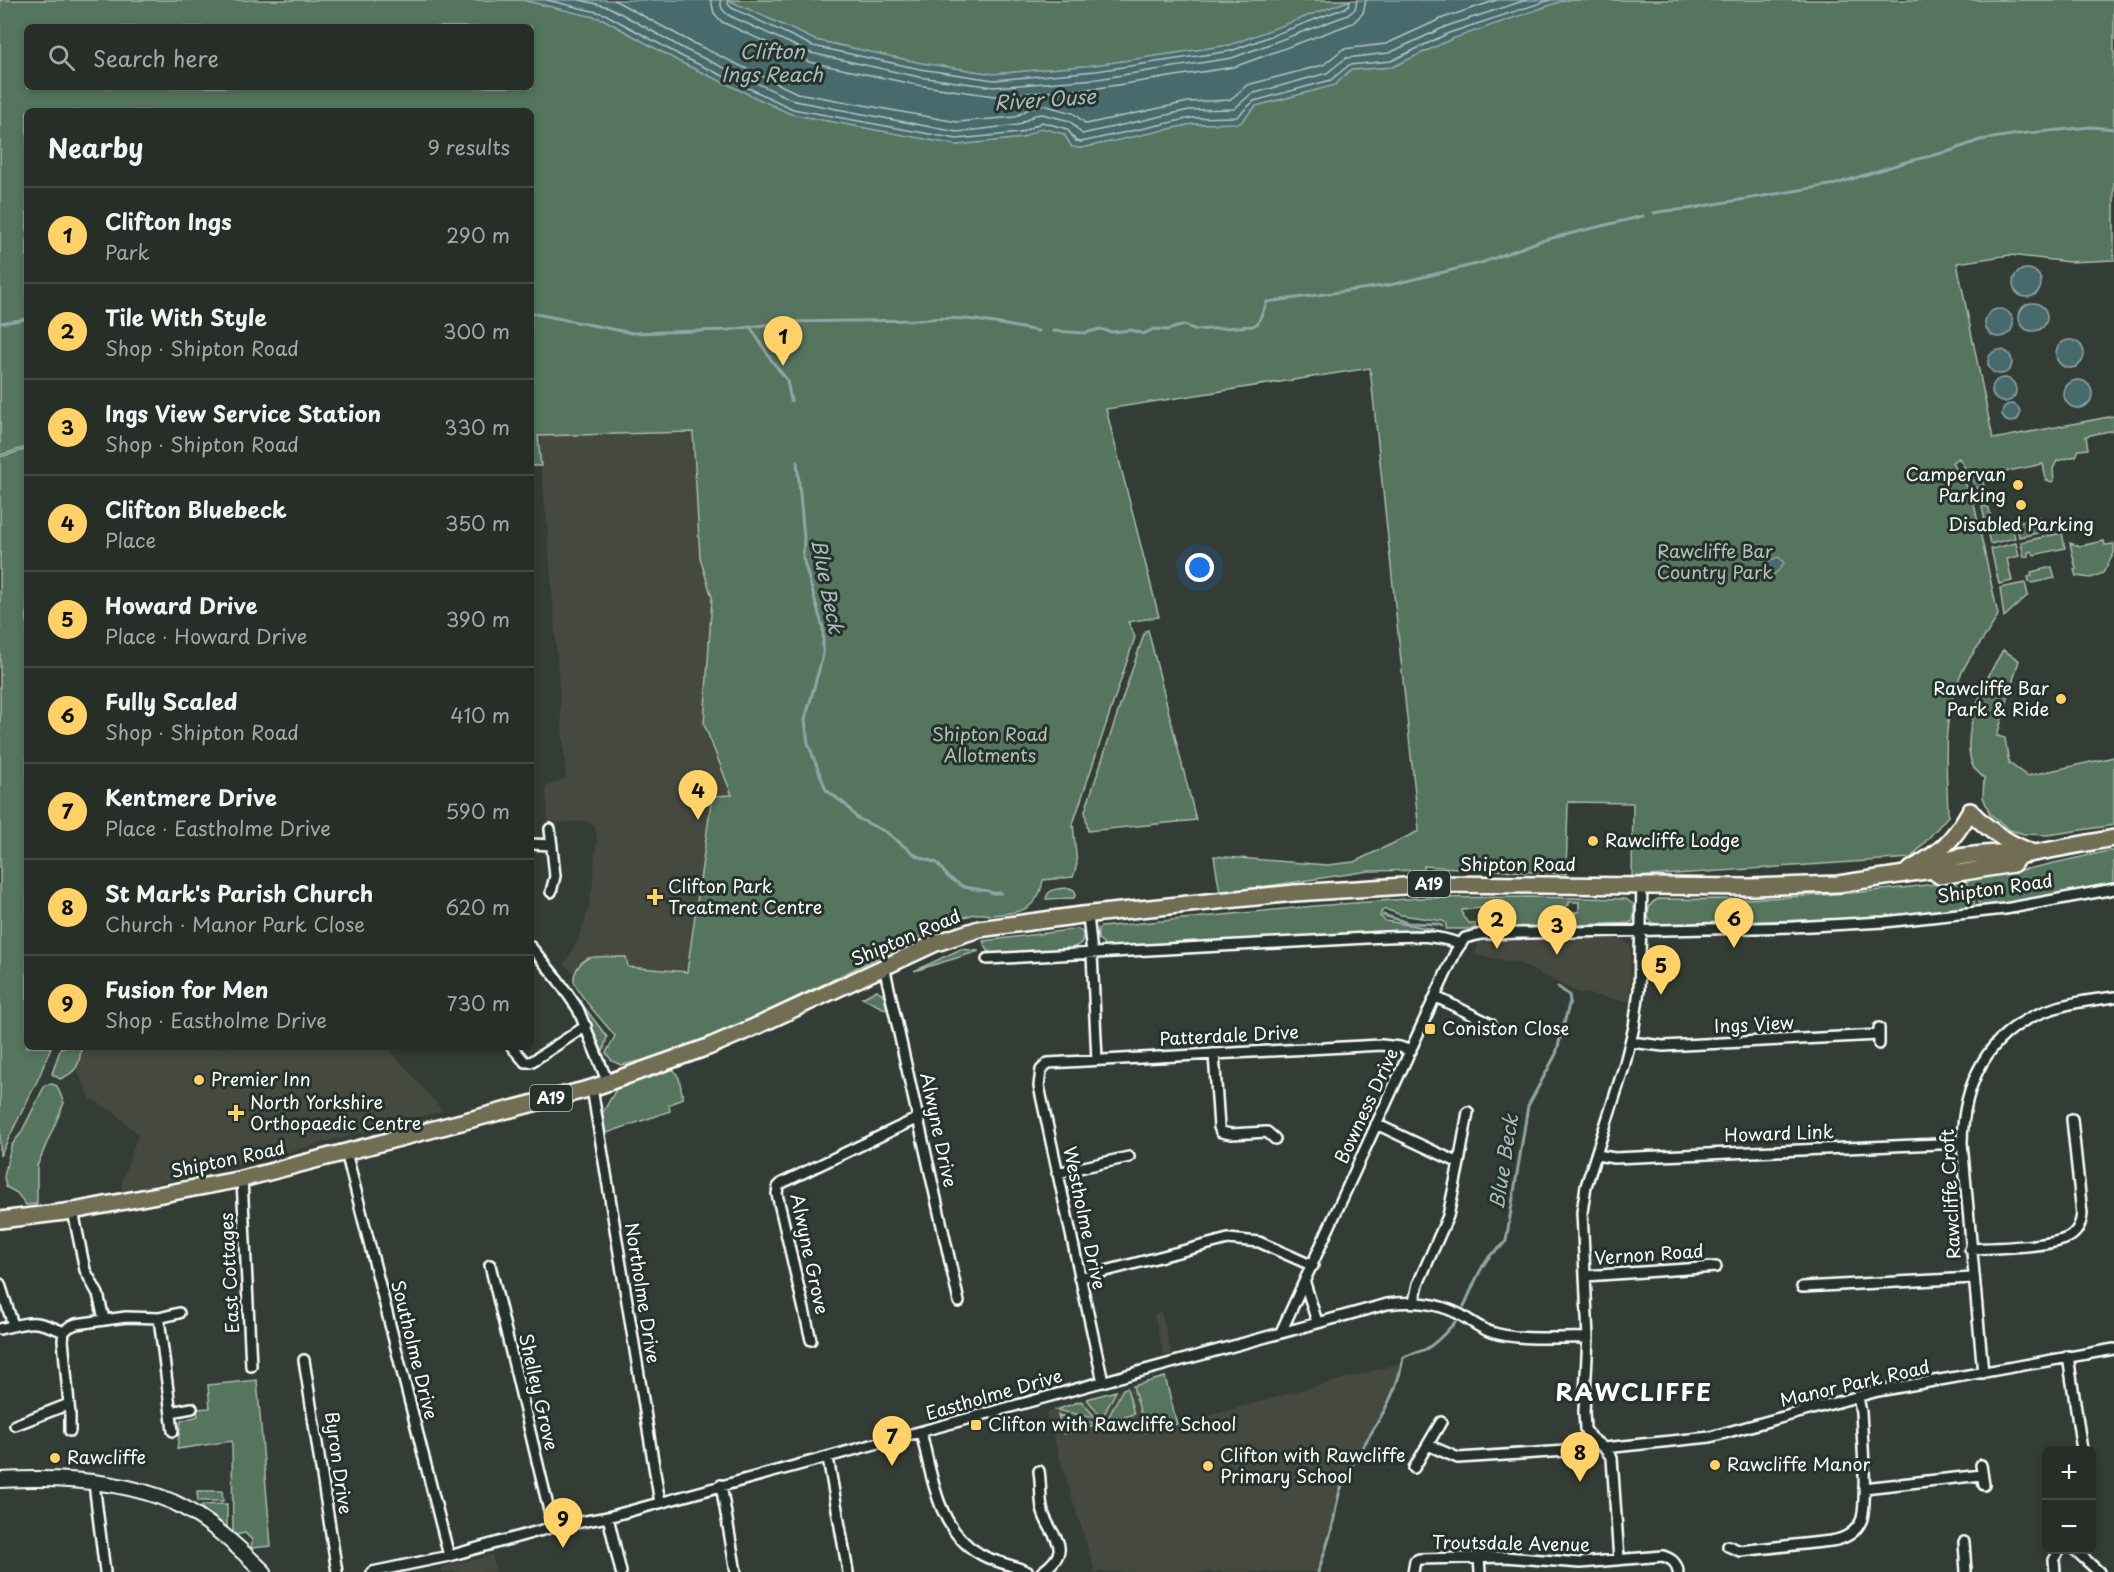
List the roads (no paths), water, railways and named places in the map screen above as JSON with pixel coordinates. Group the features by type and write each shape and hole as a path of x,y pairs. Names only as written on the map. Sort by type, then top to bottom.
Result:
{"main road":[{"path":"1903,874 1945,847 1970,811 1998,836 2012,845 2034,853"},
{"name":"Shipton Road","path":"1932,870 1940,876 1966,873 2013,864 2018,857 2034,853 2114,838"},
{"name":"Shipton Road","path":"0,1220 73,1211 242,1179 592,1088 693,1053 936,943 979,929 1295,893 1435,884 1642,887 1838,884 1932,870 1938,864 1976,855 2012,852 2018,857"},
{"path":"1966,873 1976,855"}],"street":[{"path":"550,829 555,876 550,892"},
{"path":"534,844 552,844"},
{"path":"1619,1560 1613,1464 1610,1454 1590,1437 1585,1429 1588,1338 1582,1241 1583,1198 1631,1042 1639,990 1642,887"},
{"name":"Shipton Road","path":"1460,944 1465,938 1481,933 1793,927 1884,922 2006,909 2114,889"},
{"path":"1088,915 1097,1060"},
{"path":"987,958 1385,937 1429,936 1446,938 1460,944"},
{"name":"Bowness Drive","path":"1281,1332 1460,944"},
{"path":"534,951 567,992 586,1026 608,1083"},
{"name":"Alwyne Drive","path":"884,966 959,1302"},
{"name":"Rawcliffe Croft","path":"1983,1373 1962,1143 1964,1116 1971,1087 1986,1055 2002,1038 2031,1017 2067,1004 2114,997"},
{"path":"1436,998 1491,1024"},
{"path":"515,1050 525,1062 531,1062 586,1026"},
{"name":"Ings View","path":"1631,1042 1663,1046 1879,1036"},
{"name":"Patterdale Drive","path":"1048,1063 1381,1045 1411,1051"},
{"path":"1214,1054 1218,1127 1221,1132 1232,1134 1267,1132 1275,1139"},
{"name":"Westholme Drive","path":"1048,1063 1041,1070 1039,1086 1103,1382"},
{"name":"Northolme Drive","path":"592,1088 660,1503"},
{"path":"1414,1302 1418,1284 1448,1216 1468,1112"},
{"name":"Alwyne Grove","path":"811,1340 777,1194 778,1188 782,1183 918,1118"},
{"path":"1970,1249 2052,1242 2068,1238 2075,1232 2081,1223 2082,1214 2072,1119"},
{"path":"1267,1132 1273,1123"},
{"path":"1376,1124 1459,1163"},
{"name":"Howard Link","path":"1597,1155 1614,1158 1962,1143"},
{"name":"Southolme Drive","path":"346,1152 449,1556"},
{"path":"1057,1173 1130,1157"},
{"name":"East Cottages","path":"242,1179 251,1366"},
{"path":"73,1211 86,1270 98,1294 104,1319"},
{"path":"1079,1278 1228,1239 1259,1242 1313,1266"},
{"name":"Shelley Grove","path":"490,1265 553,1527"},
{"name":"Vernon Road","path":"1585,1276 1716,1267"},
{"path":"1802,1287 1973,1278"},
{"path":"1305,1283 1317,1322"},
{"path":"0,1284 13,1325"},
{"name":"Eastholme Drive","path":"372,1572 449,1556 553,1527 608,1517 1387,1304 1414,1302 1436,1305 1461,1315 1480,1327 1502,1335 1588,1338"},
{"path":"70,1431 64,1332 76,1324 104,1319 159,1318 179,1313"},
{"path":"159,1318 173,1431"},
{"path":"0,1329 41,1322 64,1332"},
{"name":"Manor Park Road","path":"1604,1448 1710,1437 1878,1391 2114,1348"},
{"path":"2068,1356 2082,1446"},
{"name":"Byron Drive","path":"304,1360 337,1572"},
{"path":"1728,1546 1740,1551 1842,1539 1856,1529 1864,1513 1861,1412 1858,1397"},
{"path":"15,1425 26,1415 69,1404"},
{"path":"171,1412 192,1408"},
{"path":"1414,1468 1441,1422"},
{"path":"921,1432 943,1511 959,1538 981,1555 1028,1572"},
{"path":"1428,1445 1449,1456 1468,1458 1566,1451 1580,1445 1590,1437"},
{"path":"828,1458 848,1572"},
{"path":"1864,1488 1983,1480 1981,1465"},
{"path":"1039,1471 1045,1480 1044,1514 1059,1543 1059,1552 1054,1561 1042,1572"},
{"path":"0,1480 62,1479 156,1496 183,1508 216,1529 264,1572"},
{"path":"94,1483 105,1572"},
{"path":"721,1485 736,1572"},
{"path":"608,1517 621,1572"},
{"path":"1964,1542 1966,1572"},
{"path":"2055,1572 2054,1560 2058,1554"},
{"path":"2079,1554 2099,1572"},
{"name":"Troutsdale Avenue","path":"1413,1572 1413,1565 1419,1559 1505,1557 1580,1567 1619,1560 1663,1556 1675,1563 1678,1572"},
{"path":"1479,1558 1480,1572"}],"water":[{"path":"522,0 728,0 815,40 921,63 993,74 1096,65 1230,45 1351,0 1565,0 1452,39 1392,67 1350,70 1335,85 1256,106 1240,123 1192,124 1081,148 1072,147 1064,134 1041,128 1022,138 957,145 791,114 680,62 603,19"},
{"path":"2027,269 2037,273 2041,283 2037,293 2027,297 2017,293 2013,283 2017,273"},
{"path":"2033,303 2043,307 2047,317 2043,327 2033,331 2023,327 2019,317 2023,307"},
{"path":"1999,309 2009,313 2013,323 2009,333 1999,337 1989,333 1985,323 1989,313"},
{"path":"2070,340 2080,344 2084,354 2080,364 2070,368 2060,364 2056,354 2060,344"},
{"path":"2000,350 2008,354 2012,362 2008,370 2000,374 1992,370 1988,362 1992,354"},
{"path":"2004,378 2012,382 2016,390 2012,398 2004,402 1996,398 1992,390 1996,382"},
{"path":"2078,380 2088,384 2092,394 2088,404 2078,408 2068,404 2064,394 2068,384"},
{"path":"2011,404 2019,409 2020,413 2015,421 2011,422 2003,417 2002,413 2007,405"},
{"path":"1779,557 1784,563 1782,566 1771,576 1762,580 1760,571 1770,560"}],"waterway":[{"path":"1654,213 1691,209 1836,184 1980,140 2091,127 2114,129"},
{"path":"1053,331 1085,333 1100,329 1111,332 1132,330 1143,334 1154,329 1167,330 1184,325 1196,330 1253,326 1258,323 1267,302 1390,285 1481,263 1540,241 1643,216"},
{"path":"534,314 632,333 729,330 784,322 935,318 979,321 1038,331"},
{"path":"0,323 24,319"},
{"name":"Blue Beck","path":"751,328 787,380 791,401"},
{"name":"Blue Beck","path":"797,462 804,538 803,558 823,628 823,655 805,720 808,743 826,790 846,805 857,818 886,832 917,856 937,863 948,877 964,887 1001,893"},
{"name":"Blue Beck","path":"1383,915 1408,923 1442,926"},
{"name":"Blue Beck","path":"1464,1306 1485,1262 1506,1241 1528,1106 1556,1054 1570,1001 1569,995 1558,987"},
{"name":"Blue Beck","path":"1318,1572 1332,1528 1340,1491 1356,1458 1384,1411 1399,1377 1403,1358 1430,1346 1442,1337 1455,1322"}],"place":[{"name":"Clifton Ings","path":"783,366"},
{"name":"Campervan Parking","path":"2018,485"},
{"name":"Disabled Parking","path":"2021,505"},
{"name":"Rawcliffe Bar Park & Ride","path":"2061,699"},
{"name":"Clifton Bluebeck","path":"698,820"},
{"name":"Rawcliffe Lodge","path":"1593,841"},
{"name":"Clifton Park Treatment Centre","path":"655,897"},
{"name":"Fully Scaled","path":"1734,948"},
{"name":"Tile With Style","path":"1497,949"},
{"name":"Ings View Service Station","path":"1557,955"},
{"name":"Howard Drive","path":"1661,995"},
{"name":"Coniston Close","path":"1430,1029"},
{"name":"Premier Inn","path":"199,1080"},
{"name":"North Yorkshire Orthopaedic Centre","path":"236,1113"},
{"name":"Clifton with Rawcliffe School","path":"976,1425"},
{"name":"Rawcliffe","path":"55,1458"},
{"name":"Rawcliffe Manor","path":"1715,1465"},
{"name":"Kentmere Drive","path":"892,1466"},
{"name":"Clifton with Rawcliffe Primary School","path":"1208,1466"},
{"name":"St Mark's Parish Church","path":"1580,1482"},
{"name":"Fusion for Men","path":"563,1548"}],"district":[{"name":"RAWCLIFFE","path":"1634,1393"}],"water label":[{"name":"Clifton Ings Reach","path":"772,64"},
{"name":"River Ouse","path":"1045,100"}],"park label":[{"name":"Rawcliffe Bar Country Park","path":"1715,562"},
{"name":"Shipton Road Allotments","path":"990,745"}]}
